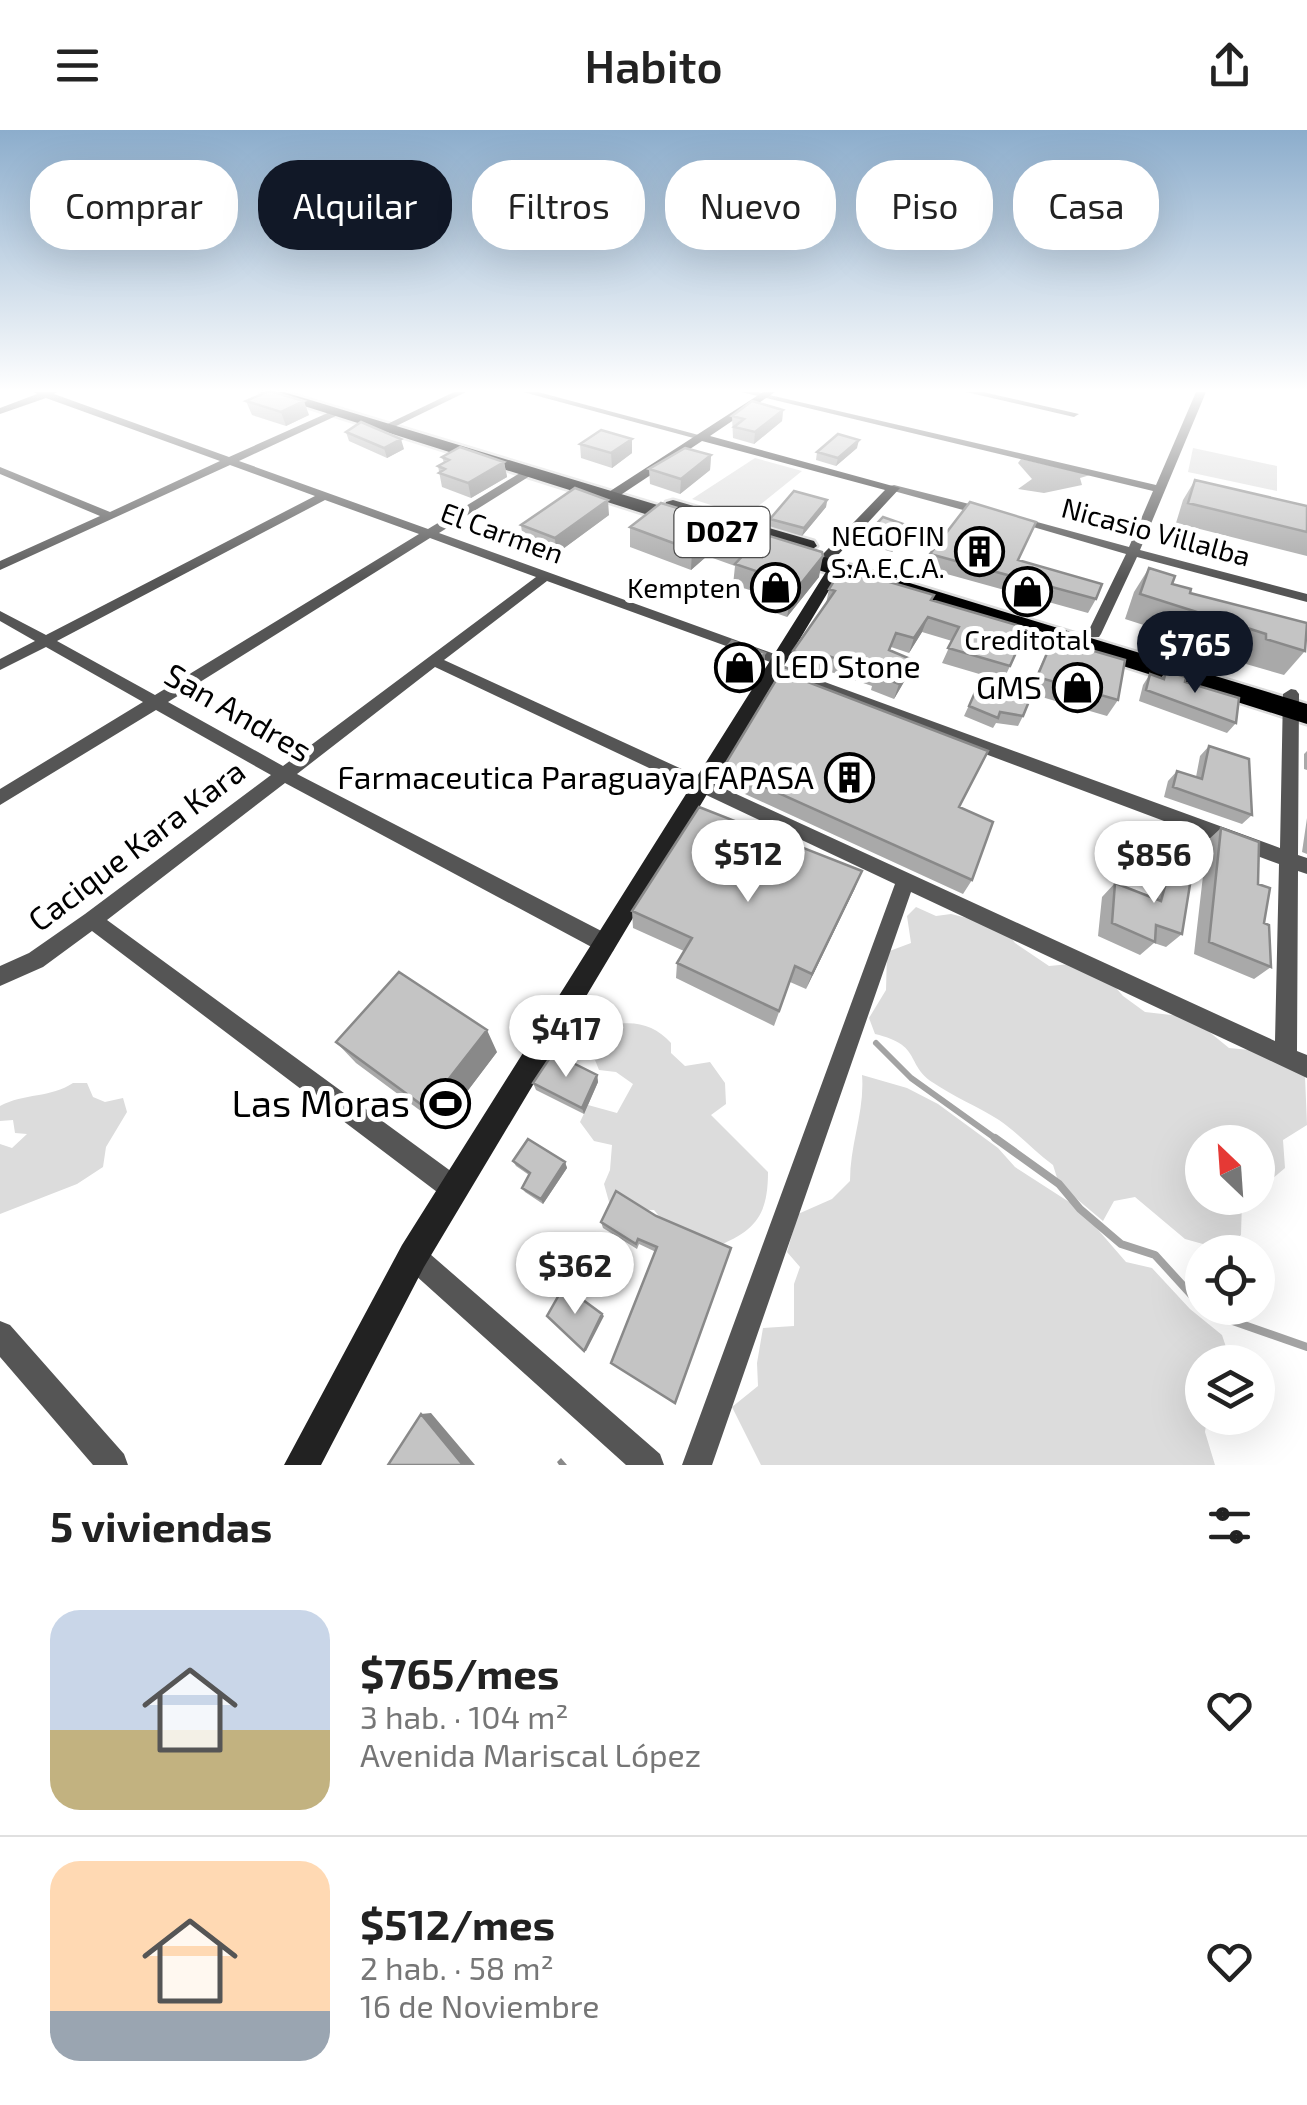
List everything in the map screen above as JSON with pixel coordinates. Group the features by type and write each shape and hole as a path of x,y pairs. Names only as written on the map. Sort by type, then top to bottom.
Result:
{"highway":[{"name":"D027","path":"477,454 614,494"},
{"name":"D027","path":"485,454 1299,704"},
{"name":"D027","path":"834,562 1094,634 1299,704"}],"main road":[{"path":"614,494 674,454"},
{"name":"Nicasio Villalba","path":"766,454 894,488"},
{"path":"302,1465 412,1256 704,786 834,562 894,488"}],"street":[{"name":"El Carmen","path":"208,454 545,576 1307,866"},
{"path":"0,566 244,454"},
{"path":"1016,454 1160,489"},
{"path":"1094,634 1175,454"},
{"path":"0,470 110,516"},
{"path":"0,798 529,472"},
{"name":"Nicasio Villalba","path":"894,488 1307,598"},
{"path":"0,665 324,496"},
{"name":"Cacique Kara Kara","path":"0,976 36,960 92,920 545,576"},
{"name":"San Andres","path":"0,615 284,774 606,944"},
{"path":"434,661 1307,1067"},
{"path":"1286,1058 1287,859 1299,704"},
{"path":"698,1465 906,882"},
{"path":"92,920 454,1190"},
{"path":"412,1256 648,1465"},
{"path":"0,1335 113,1465"}],"shaded area":[{"path":"1192,454 1222,454 1277,466 1277,491 1188,472"},
{"path":"755,458 802,471 746,516 692,499"},
{"path":"1021,459 1090,475 1080,478 1082,485 1044,493 1018,489 1032,479 1018,463"},
{"path":"916,907 936,916 951,914 1003,927 1015,943 1049,966 1081,963 1105,975 1123,996 1145,1012 1180,1016 1202,1026 1229,1048 1250,1050 1305,1076 1307,1125 1283,1140 1285,1168 1275,1177 1275,1125 1185,1125 1185,1215 1242,1215 1241,1235 1185,1235 1185,1239 1135,1197 1114,1201 1103,1221 1059,1184 1053,1165 1013,1131 932,1082 900,1043 875,1034 869,1018 886,990 887,952 911,943 907,916"},
{"path":"596,1002 607,1004 612,1025 629,1023 651,1028 671,1043 671,1053 685,1066 710,1062 725,1083 726,1104 711,1115 768,1172 762,1211 740,1235 715,1247 667,1226 654,1210 611,1209 604,1184 610,1170 612,1145 594,1141 580,1122 588,1105 617,1113 633,1084 616,1072 599,1070 595,1060 563,1055 555,1043 576,1010"},
{"path":"862,1075 907,1088 938,1104 998,1148 1015,1167 1080,1209 1126,1262 1152,1268 1185,1304 1185,1325 1210,1325 1222,1335 1225,1345 1185,1345 1185,1435 1206,1435 1215,1465 761,1465 732,1407 758,1386 763,1328 794,1326 794,1284 800,1267 787,1252 798,1214 832,1199 850,1181"},
{"path":"73,1083 87,1083 93,1097 105,1102 123,1098 127,1112 106,1147 103,1167 77,1184 0,1214 0,1144 12,1148 27,1134 15,1133 13,1120 0,1121 0,1106"}],"building":[{"path":"481,454 504,462 468,483 439,473 445,469 438,466 449,460 442,457"},
{"path":"674,454 711,455 681,479 649,469"},
{"path":"1195,480 1307,506 1307,532 1188,503"},
{"path":"575,488 608,500 555,538 521,525"},
{"path":"794,491 827,500 804,528 770,519"},
{"path":"970,502 1036,522 1018,560 1102,584 1096,599 930,554"},
{"path":"661,503 822,552 823,556 791,596 770,589 772,583 754,578 759,572 735,564 748,550 708,536 692,550 630,527"},
{"path":"883,517 909,526 895,542 868,533"},
{"path":"842,568 1027,628 1010,666 948,648 959,627 928,617 914,638 896,633 889,650 913,660 899,684 875,675 877,672 825,655 820,661 793,651 835,591 829,589"},
{"path":"1149,568 1175,576 1172,584 1191,589 1190,593 1307,623 1305,651 1266,639 1266,634 1140,594"},
{"path":"1053,639 1125,660 1118,700 1037,677"},
{"path":"732,641 765,653 750,673 716,660"},
{"name":"Farmaceutica Paraguaya FAPASA","path":"784,667 809,676 805,681 988,751 959,807 993,822 972,880 723,768"},
{"path":"1166,671 1186,677 1185,682 1239,698 1236,723 1146,690 1150,674 1164,679"},
{"path":"1000,684 1032,694 1023,716 1000,712 998,718 969,706 976,690 994,697"},
{"path":"1209,746 1249,759 1252,815 1173,787 1177,771 1202,779"},
{"path":"699,807 862,871 812,974 795,966 779,1011 677,963 692,938 632,911"},
{"path":"1221,828 1259,842 1258,884 1270,888 1264,923 1269,925 1271,967 1209,942"},
{"path":"1171,864 1192,872 1182,934 1156,925 1155,942 1112,923 1115,883 1161,901"},
{"path":"399,972 487,1030 426,1108 336,1042"},
{"path":"553,1053 597,1075 582,1108 533,1083"},
{"path":"528,1139 565,1162 541,1199 522,1188 530,1173 513,1161"},
{"path":"616,1191 656,1216 731,1248 675,1403 611,1363 657,1247 638,1239 636,1244 601,1222"},
{"path":"564,1286 602,1314 584,1351 547,1316"},
{"path":"421,1414 463,1465 388,1465"}],"waterway":[{"path":"876,1043 911,1078 999,1141"},
{"path":"995,1138 1059,1184 1080,1209 1121,1244 1155,1255 1207,1312 1307,1347"}],"place":[{"name":"NEGOFIN S.A.E.C.A.","path":"980,552"},
{"name":"Kempten","path":"776,588"},
{"name":"Creditotal","path":"1027,592"},
{"name":"LED Stone","path":"739,667"},
{"name":"GMS","path":"1077,688"},
{"name":"Farmaceutica Paraguaya FAPASA","path":"849,778"},
{"name":"Las Moras","path":"445,1104"}]}
